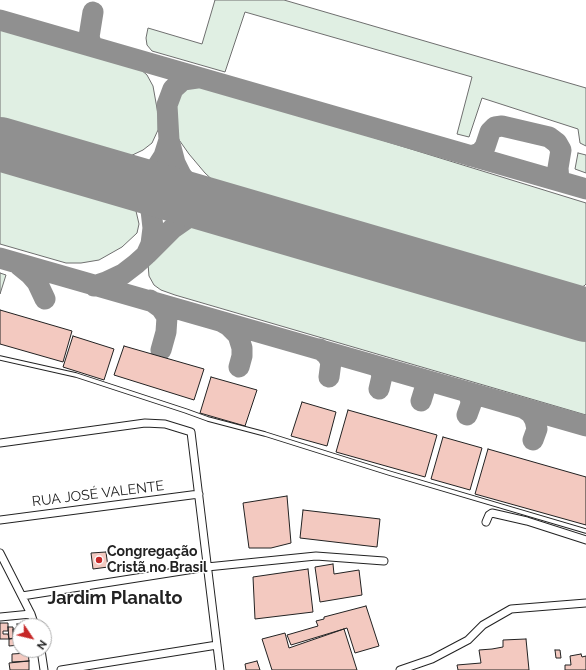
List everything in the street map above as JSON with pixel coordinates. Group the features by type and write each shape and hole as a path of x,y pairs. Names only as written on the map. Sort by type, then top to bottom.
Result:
{"street":[{"path":"0,443 145,423 165,424 190,432 220,670"},
{"name":"RUA JOSÉ VALENTE","path":"0,520 198,494"},
{"path":"486,522 489,515 492,513 527,521 586,540"},
{"path":"0,552 32,618"},
{"path":"22,596 208,567 316,556 384,560"},
{"path":"400,670 432,659 468,640 483,624 511,609 586,603"},
{"path":"0,617 31,614"},
{"path":"61,670 217,645"},
{"path":"42,658 44,670"}],"lane":[{"path":"0,358 76,375 208,419 265,434 586,531"}],"green space":[{"path":"215,0 284,0 586,88 586,146 580,143 578,129 482,98 469,137 457,134 472,77 245,12 225,72 152,51 147,45 146,38 148,28 202,44"},
{"path":"0,26 139,68 147,75 153,86 158,114 158,130 152,143 143,150 124,159 0,123"},
{"path":"197,83 586,203 586,284 576,289 230,191 218,185 205,173 177,137 173,121 173,102 178,91 187,85"},
{"path":"578,153 586,155 586,173 575,169"},
{"path":"0,159 117,193 128,199 136,211 139,224 137,233 122,247 99,260 81,263 66,263 0,244"},
{"path":"205,220 586,330 586,415 161,290 154,285 149,276 148,264 154,253 183,226 192,222"},
{"path":"0,273 6,275 0,294"}],"building":[{"path":"0,310 72,331 63,362 0,344"},
{"path":"73,336 114,349 104,380 63,367"},
{"path":"124,346 204,369 194,400 114,375"},
{"path":"211,377 257,390 245,426 200,413"},
{"path":"302,402 336,412 327,446 291,436"},
{"path":"348,410 437,435 425,477 336,452"},
{"path":"443,437 482,448 470,490 431,479"},
{"path":"488,449 586,477 586,525 475,494"},
{"path":"287,496 291,543 271,548 249,548 243,503"},
{"path":"303,510 380,519 377,547 300,538"},
{"name":"Congregação Cristã no Brasil","path":"106,552 108,567 93,569 91,553"},
{"path":"333,564 334,574 359,570 362,595 320,602 315,567"},
{"path":"308,569 313,612 255,619 253,577"},
{"path":"366,606 379,646 355,653 347,628 291,645 287,635 318,626 316,621 324,619 324,617"},
{"path":"0,623 8,623 8,631 3,631 3,634 8,634 9,639 0,639"},
{"path":"8,627 12,627 12,638 9,639"},
{"path":"344,629 357,670 272,670 262,639 285,633 289,648"},
{"path":"9,639 12,639 12,646 9,646"},
{"path":"526,639 529,670 458,670 457,665 481,663 479,650 503,647 503,640"},
{"path":"555,650 560,650 561,658 556,658"},
{"path":"581,654 582,657 586,656 586,670 565,670 565,665 571,665 570,656"},
{"path":"12,658 29,658 29,661 12,662"},
{"path":"29,661 29,670 10,670 9,663"},
{"path":"257,661 260,670 246,670 245,664"}],"taxiway":[{"path":"92,46 89,37 93,12"},
{"path":"0,20 586,189"},
{"path":"94,286 123,274 146,255 151,244 153,228 151,210 140,193 125,182 100,173 131,180 144,177 155,170 164,156 169,140 167,105 173,89 183,80 197,78"},
{"path":"471,156 480,153 485,147 490,132 495,127 502,126 549,137 557,143 561,150 558,168 559,181"},
{"path":"147,254 172,229 192,215 208,210 223,209 206,201 192,189 181,175 175,163 169,140"},
{"path":"0,258 586,426"},
{"path":"19,265 37,282 45,299"},
{"path":"150,300 161,308 167,317 166,332 161,350"},
{"path":"579,313 586,311"},
{"path":"222,322 229,326 238,335 242,348 242,356 239,367"},
{"path":"320,349 327,355 331,362 329,377"},
{"path":"376,366 380,369 382,376 379,389"},
{"path":"421,379 425,388 421,401"},
{"path":"466,392 470,396 471,404 467,415"},
{"path":"525,409 531,413 535,420 537,429 533,440"}],"runway":[{"path":"0,144 586,315"}],"place":[{"name":"Congregação Cristã no Brasil","path":"99,560"}],"district":[{"name":"Jardim Planalto","path":"115,599"}]}
